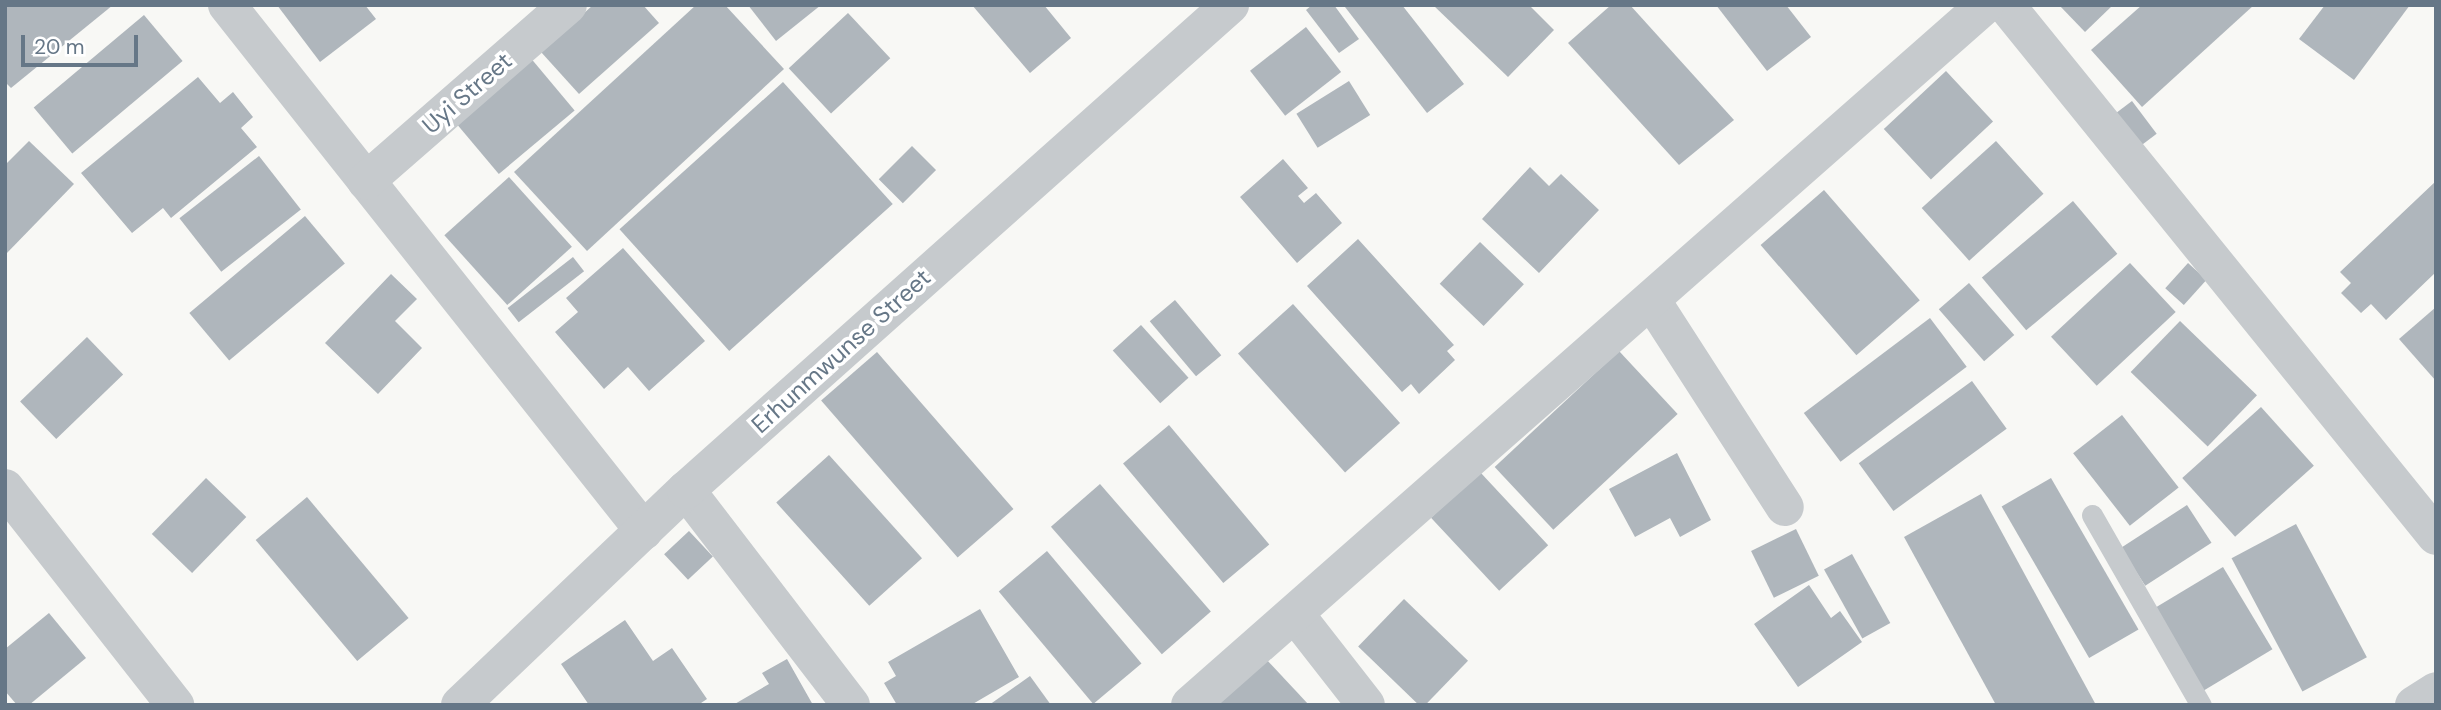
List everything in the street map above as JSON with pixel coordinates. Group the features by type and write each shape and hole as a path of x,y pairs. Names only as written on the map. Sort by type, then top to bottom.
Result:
{"street":[{"path":"227,5 644,531"},
{"name":"Uyi Street","path":"366,181 568,5"},
{"name":"Erhunmwunse Street","path":"460,705 686,490 1230,5"},
{"path":"1190,705 1985,5"},
{"path":"2006,5 2436,536"},
{"path":"1652,300 1785,507"},
{"path":"5,488 175,705"},
{"path":"686,490 851,705"},
{"path":"1295,614 1366,705"},
{"path":"2414,705 2436,691"}],"lane":[{"path":"2092,515 2201,705"}],"building":[{"path":"7,5 113,5 11,88 5,82"},
{"path":"277,5 365,5 376,19 320,62"},
{"path":"593,5 643,5 659,23 579,94 541,52"},
{"path":"696,5 725,5 784,69 587,251 514,172"},
{"path":"748,5 821,5 776,41"},
{"path":"972,5 1044,5 1071,38 1030,73"},
{"path":"1312,5 1334,5 1359,39 1339,53 1306,10"},
{"path":"1402,5 1464,84 1427,113 1345,7"},
{"path":"1433,5 1529,5 1554,30 1508,77"},
{"path":"1611,5 1630,5 1734,120 1679,165 1568,43"},
{"path":"1716,5 1786,5 1811,37 1767,71"},
{"path":"2059,5 2113,5 2085,32"},
{"path":"2142,5 2254,5 2142,107 2091,50"},
{"path":"2325,5 2410,5 2354,80 2299,39"},
{"path":"848,13 890,58 831,114 789,68"},
{"path":"144,15 183,61 72,154 34,108"},
{"path":"1306,27 1341,72 1285,116 1250,71"},
{"path":"529,56 575,110 499,174 453,120"},
{"path":"1946,71 1993,121 1931,179 1884,129"},
{"path":"198,77 220,103 233,92 253,117 241,128 257,147 171,218 163,208 132,233 81,173"},
{"path":"1349,81 1370,115 1318,148 1296,114"},
{"path":"783,82 893,204 729,351 620,229"},
{"path":"2132,101 2157,134 2139,147 2114,114"},
{"path":"29,141 74,184 5,255 5,165"},
{"path":"1996,141 2044,194 1969,261 1922,208"},
{"path":"912,146 936,170 903,203 879,179"},
{"path":"259,156 301,210 221,272 179,218"},
{"path":"1283,159 1308,188 1298,196 1304,203 1316,193 1342,223 1297,263 1240,197"},
{"path":"1530,167 1549,186 1561,174 1599,210 1539,273 1482,219"},
{"path":"509,177 572,247 507,305 444,235"},
{"path":"2436,181 2436,272 2386,320 2371,304 2361,313 2341,293 2351,283 2340,272"},
{"path":"1824,190 1920,300 1856,355 1761,245"},
{"path":"2073,201 2117,254 2026,330 1982,277"},
{"path":"305,216 345,263 229,361 189,313"},
{"path":"1358,239 1454,345 1447,351 1455,360 1419,394 1411,384 1402,392 1307,286"},
{"path":"1480,242 1524,284 1484,326 1440,284"},
{"path":"623,248 705,341 649,391 628,367 604,389 555,332 578,312 566,298"},
{"path":"573,257 584,271 519,322 508,308"},
{"path":"2130,263 2176,312 2097,386 2051,337"},
{"path":"2188,263 2207,280 2184,305 2165,288"},
{"path":"391,274 417,299 395,321 422,348 378,394 325,343"},
{"path":"1969,283 2014,335 1984,361 1939,309"},
{"path":"1175,300 1221,355 1196,376 1150,321"},
{"path":"1293,304 1400,423 1345,472 1238,354"},
{"path":"2436,307 2436,381 2399,339"},
{"path":"1930,318 1967,367 1841,462 1804,413"},
{"path":"2180,321 2257,395 2208,446 2131,372"},
{"path":"1141,325 1189,378 1160,403 1113,350"},
{"path":"87,337 123,374 56,439 20,402"},
{"path":"1619,351 1678,414 1553,530 1495,467"},
{"path":"877,352 1013,509 958,558 821,401"},
{"path":"1972,381 2007,429 1893,511 1859,463"},
{"path":"2261,407 2314,466 2235,537 2182,478"},
{"path":"2122,415 2179,487 2130,526 2073,453"},
{"path":"1169,425 1269,545 1223,583 1123,464"},
{"path":"1677,453 1711,520 1680,537 1670,518 1635,537 1609,489"},
{"path":"829,455 922,558 869,606 776,503"},
{"path":"1480,472 1548,545 1499,591 1431,518"},
{"path":"206,478 246,517 192,573 152,534"},
{"path":"2051,478 2138,630 2089,658 2002,506"},
{"path":"1100,484 1211,612 1162,654 1051,527"},
{"path":"1981,494 2096,705 1996,705 1904,537"},
{"path":"307,497 409,618 357,661 256,540"},
{"path":"2187,505 2212,543 2145,586 2121,548"},
{"path":"2296,524 2367,657 2302,692 2232,558"},
{"path":"1796,529 1819,576 1774,598 1751,551"},
{"path":"689,531 713,557 688,580 664,554"},
{"path":"1047,551 1141,664 1093,704 999,591"},
{"path":"1852,554 1890,623 1862,639 1824,570"},
{"path":"2223,567 2272,649 2202,692 2153,609"},
{"path":"1809,585 1831,618 1840,611 1862,642 1798,687 1754,624"},
{"path":"1404,599 1468,661 1425,705 1419,705 1358,646"},
{"path":"980,609 1019,677 971,705 897,705 884,683 896,676 888,662"},
{"path":"49,613 86,658 29,705 17,705 5,691 5,649"},
{"path":"625,620 653,661 672,648 707,699 698,705 589,705 561,664"},
{"path":"787,659 813,705 733,705 769,684 762,673"},
{"path":"1266,659 1309,705 1216,705"},
{"path":"1030,676 1051,705 989,705"}]}
